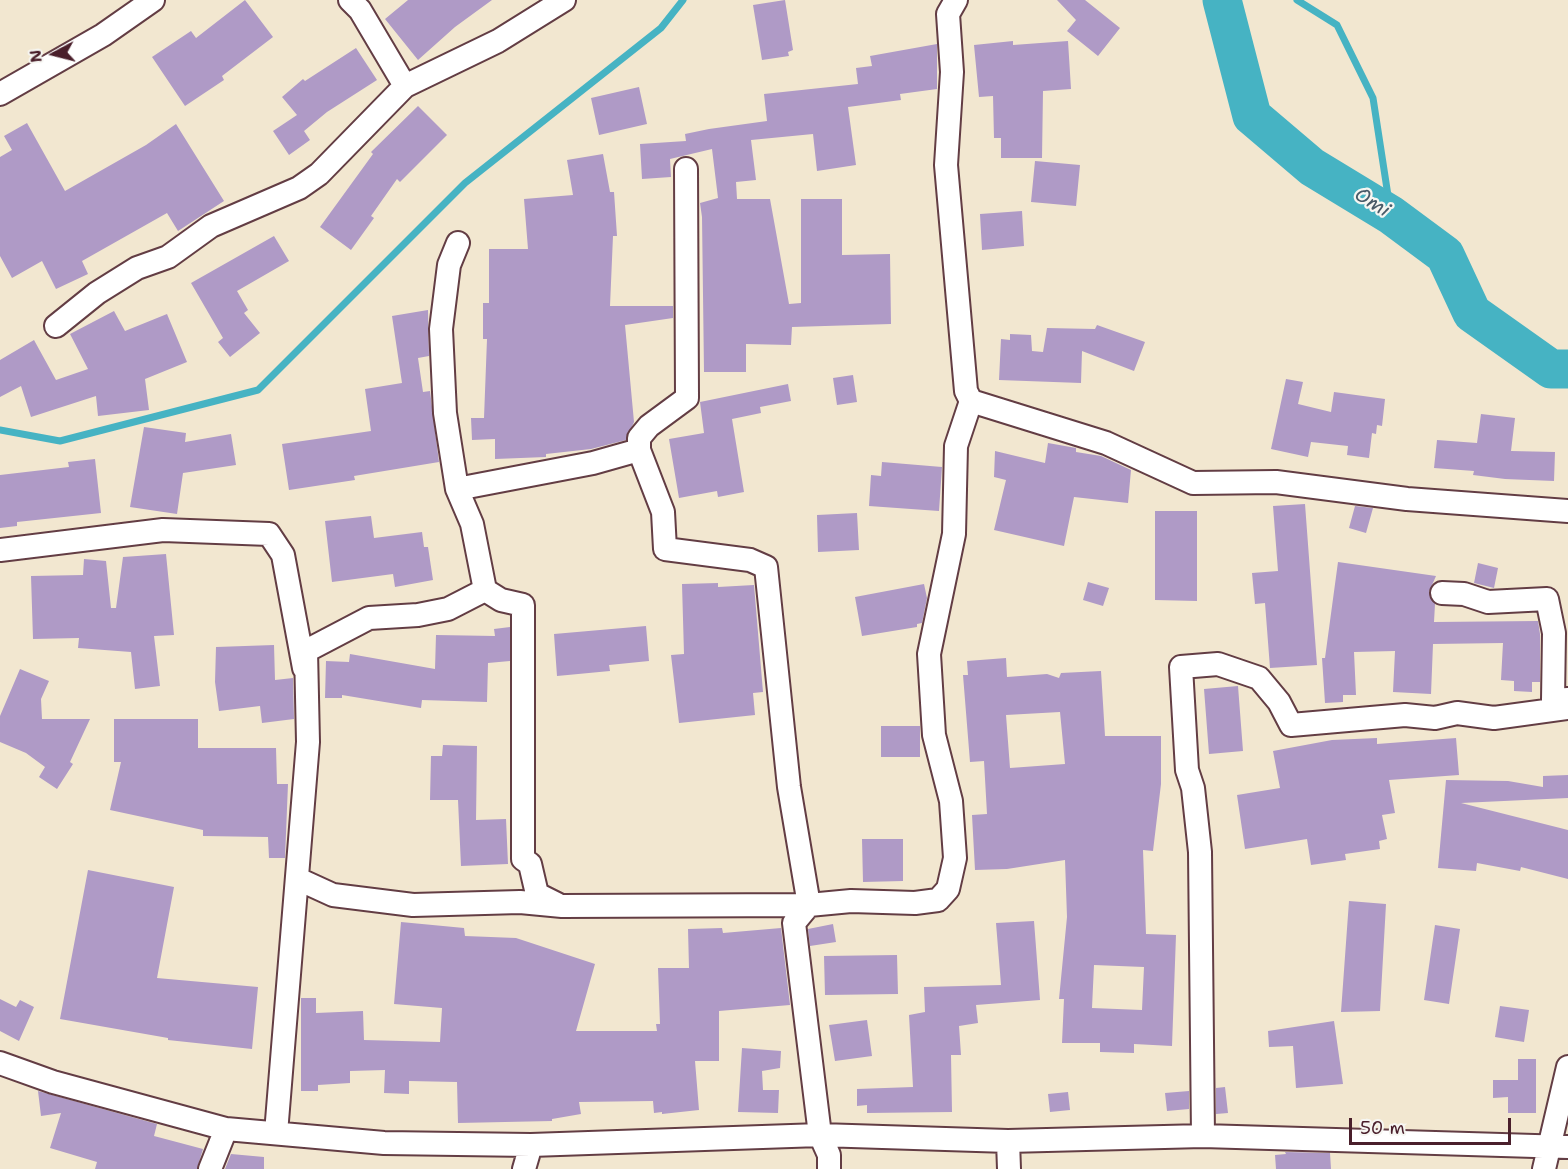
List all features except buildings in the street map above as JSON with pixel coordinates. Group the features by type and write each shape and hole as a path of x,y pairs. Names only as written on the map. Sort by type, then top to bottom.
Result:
{"street":[{"path":"2,85 104,34 153,0"},
{"path":"351,0 360,10 405,86"},
{"path":"56,326 98,293 137,268 168,257 211,226 299,188 319,174 405,86 498,41 564,0"},
{"path":"298,879 333,896 413,906 520,902 562,906 808,905 851,901 915,903 938,900 948,889 955,858 951,801 934,735 929,654 954,534 956,446 971,401 966,391 946,165 952,72 948,14 956,0"},
{"path":"686,169 687,398 649,426 639,438 639,450 663,512 665,549 750,560 766,567 789,787 808,905 794,923 820,1135 829,1155 829,1169"},
{"path":"458,243 449,265 441,329 445,413 457,489 472,524 485,590 501,600 523,605 523,859 520,902"},
{"path":"971,401 1106,443 1193,483 1276,482 1407,499 1568,511"},
{"path":"457,489 593,463 639,450"},
{"path":"0,550 163,530 269,534 283,555 309,690"},
{"path":"276,1133 308,742 309,690 306,651 369,618 418,615 448,609 485,590"},
{"path":"1442,593 1464,594 1488,602 1547,599 1554,633 1553,700 1568,699"},
{"path":"1203,1136 1200,852 1192,788 1187,770 1181,667 1218,664 1259,678 1279,702 1292,725 1405,715 1435,718 1457,713 1494,718 1568,708"},
{"path":"523,859 530,864 537,894 562,906"},
{"path":"293,911 333,896"},
{"path":"0,1063 53,1082 226,1129 384,1143 531,1145 820,1135 1008,1141 1203,1136 1559,1147"},
{"path":"1544,1169 1559,1147 1568,1067"},
{"path":"210,1169 226,1129"},
{"path":"1008,1141 1009,1169"},
{"path":"524,1169 531,1145"}],"waterway":[{"path":"0,430 60,441 258,390 465,183 661,28 683,0"},
{"name":"Omi","path":"1222,0 1252,116 1312,167 1391,215 1445,255 1472,313 1551,369 1568,369"},
{"path":"1297,0 1337,25 1373,98 1391,215"}]}
